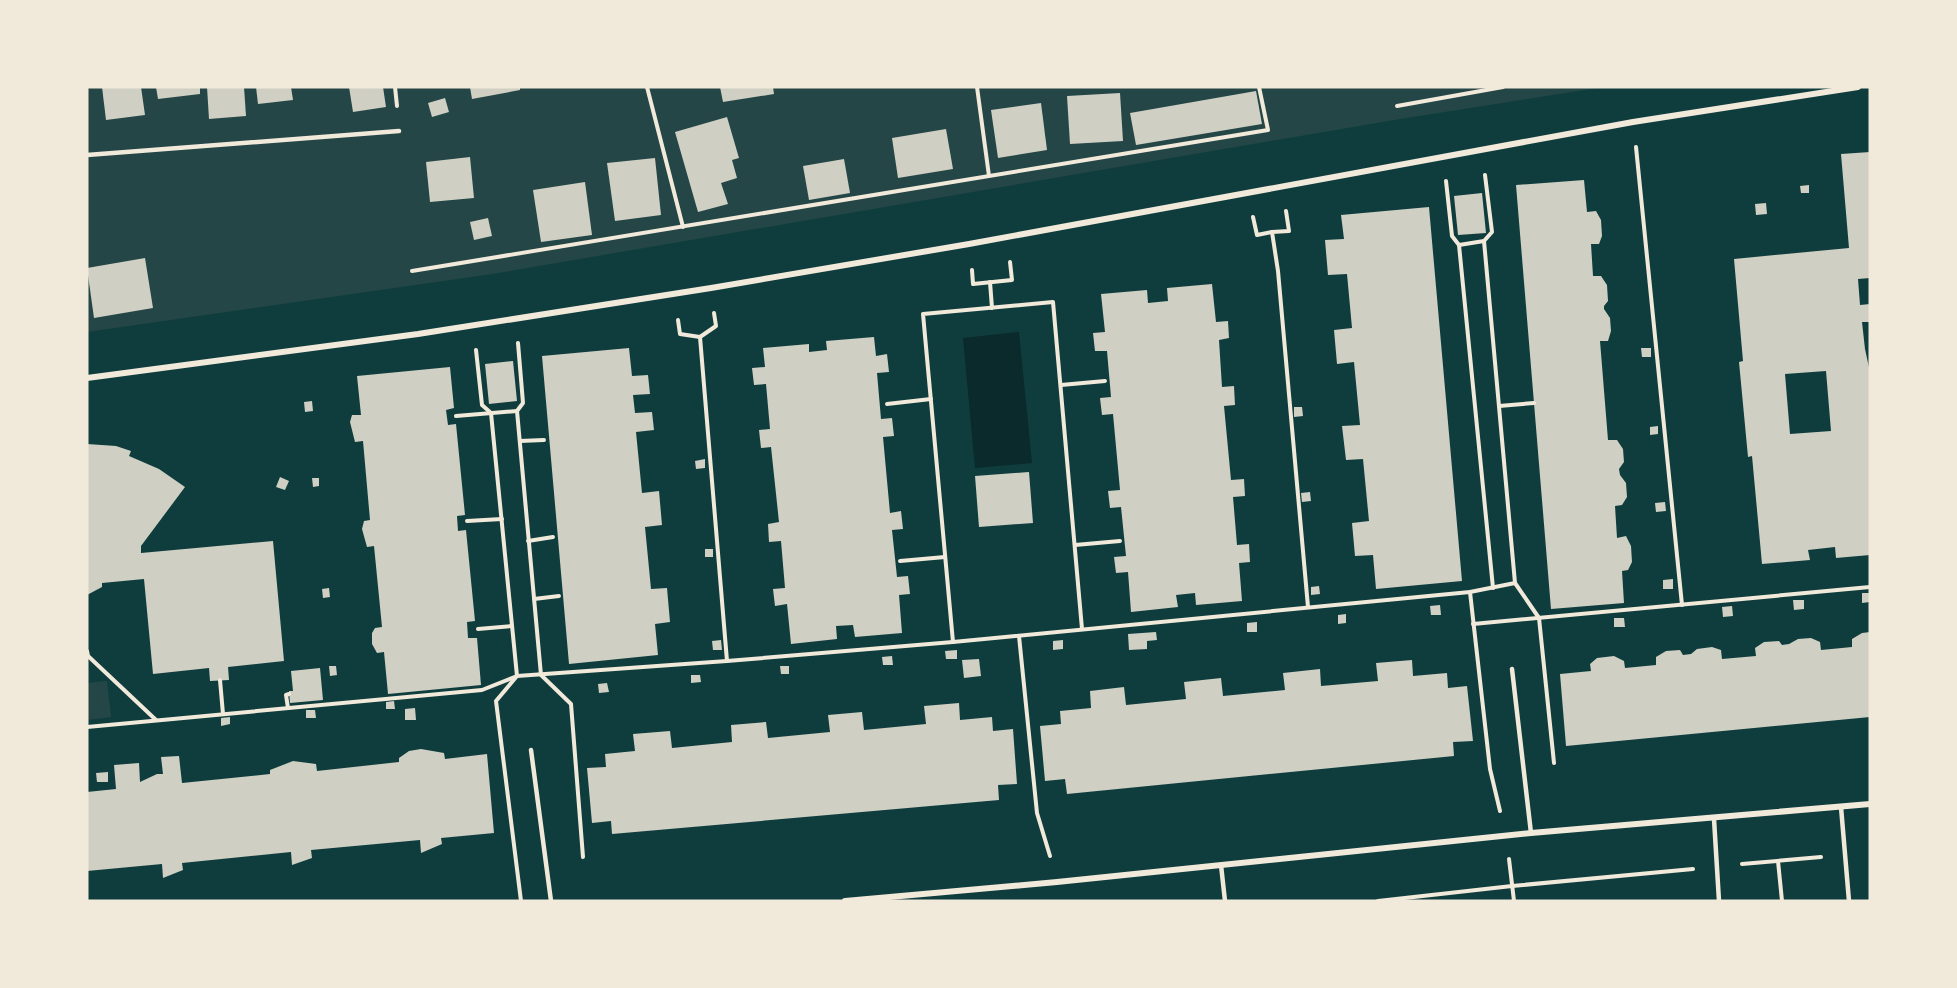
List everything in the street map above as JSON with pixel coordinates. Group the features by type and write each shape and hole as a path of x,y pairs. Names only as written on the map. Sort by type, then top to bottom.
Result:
{"street":[{"path":"87,378 516,319 957,246 1633,122 1858,87"},
{"path":"845,901 903,898 1531,833 1870,804"}],"lane":[{"path":"87,155 399,131"},
{"path":"1512,669 1531,833"},
{"path":"531,750 551,901"},
{"path":"1841,807 1849,901"},
{"path":"1713,819 1719,901"},
{"path":"1221,865 1225,901"}],"path":[{"path":"647,87 682,227"},
{"path":"977,87 989,176"},
{"path":"412,271 1268,130 1259,87"},
{"path":"1396,106 1503,87"},
{"path":"1633,122 1642,192 1682,605"},
{"path":"1459,245 1484,241 1492,232 1481,150"},
{"path":"1443,156 1452,236 1459,245 1493,588"},
{"path":"1282,186 1289,231 1272,232 1278,271 1308,608"},
{"path":"1484,241 1515,583 1539,618 1554,763"},
{"path":"973,284 1012,280"},
{"path":"990,282 992,308"},
{"path":"952,642 923,314 1053,302 1082,629"},
{"path":"516,319 523,403 517,411 541,675 571,704 583,857"},
{"path":"474,325 482,405 491,413 517,676 496,700 521,901"},
{"path":"680,334 700,337 716,327"},
{"path":"700,337 727,661"},
{"path":"1061,385 1105,381"},
{"path":"887,404 931,399"},
{"path":"1499,406 1534,403"},
{"path":"456,416 517,411"},
{"path":"520,441 544,440"},
{"path":"467,521 502,519"},
{"path":"528,541 553,537"},
{"path":"1075,545 1120,541"},
{"path":"900,561 945,556"},
{"path":"87,727 482,690 517,676 1019,636 1470,592 1515,583"},
{"path":"1473,624 1870,587"},
{"path":"1470,592 1490,769 1506,836 1514,901"},
{"path":"534,599 559,596"},
{"path":"478,629 512,626"},
{"path":"1019,636 1037,813 1057,882"},
{"path":"87,651 87,656 157,720"},
{"path":"220,680 223,714"},
{"path":"288,708 286,695 289,694"},
{"path":"1378,901 1845,854"},
{"path":"1778,861 1782,901"}],"shaded area":[{"path":"87,87 1604,87 1400,119 492,274 87,332"},
{"path":"1019,332 1032,463 975,468 963,338"},
{"path":"107,681 111,717 87,720 87,683"}],"building":[{"path":"102,87 141,87 145,115 106,120"},
{"path":"156,87 200,87 200,94 158,99"},
{"path":"207,87 244,87 246,116 209,119"},
{"path":"256,87 291,87 293,100 258,104"},
{"path":"349,87 383,87 386,107 353,112"},
{"path":"470,87 520,87 520,90 472,99"},
{"path":"720,87 773,87 774,94 723,102"},
{"path":"1256,91 1262,124 1136,145 1130,113"},
{"path":"1120,93 1123,141 1070,144 1067,96"},
{"path":"445,98 449,112 432,117 428,103"},
{"path":"1041,103 1047,150 998,158 991,110"},
{"path":"727,117 739,158 732,160 737,178 721,183 728,204 698,212 675,132"},
{"path":"946,129 953,169 898,178 892,138"},
{"path":"1870,152 1870,278 1858,279 1860,305 1870,304 1870,322 1862,322 1870,372 1870,555 1836,558 1835,547 1808,550 1810,560 1762,564 1752,456 1748,457 1739,362 1743,361 1734,259 1849,248 1841,154","holes":["1826,371 1831,431 1790,434 1785,374"]},
{"path":"470,157 474,198 430,202 426,162"},
{"path":"655,158 661,215 615,221 607,163"},
{"path":"844,159 850,193 809,200 803,166"},
{"path":"1584,180 1587,212 1596,211 1601,220 1602,236 1599,244 1591,244 1593,276 1601,276 1607,285 1608,301 1604,309 1610,318 1611,331 1608,341 1600,341 1608,440 1617,440 1623,449 1624,462 1619,469 1626,483 1627,497 1622,505 1615,506 1617,538 1626,536 1631,546 1632,562 1628,570 1622,571 1624,603 1551,609 1516,185"},
{"path":"585,182 592,235 541,242 533,190"},
{"path":"1809,185 1809,193 1801,193 1800,186"},
{"path":"1482,193 1486,233 1458,235 1454,196"},
{"path":"1766,203 1767,214 1756,215 1755,204"},
{"path":"1429,207 1462,581 1376,589 1373,555 1355,556 1352,523 1369,521 1363,459 1346,460 1342,426 1360,425 1354,362 1337,364 1334,330 1352,328 1347,274 1328,275 1325,240 1344,239 1341,215"},
{"path":"488,218 492,236 474,240 470,222"},
{"path":"145,258 153,308 94,318 87,268"},
{"path":"1212,284 1216,322 1228,321 1229,338 1219,340 1222,387 1234,386 1235,405 1224,406 1231,480 1244,479 1245,496 1233,497 1237,545 1249,544 1250,562 1239,563 1242,601 1196,605 1195,593 1176,595 1178,607 1131,612 1128,572 1116,573 1114,557 1126,556 1121,507 1110,508 1108,491 1120,490 1113,414 1102,415 1100,398 1111,397 1107,351 1095,351 1093,333 1105,332 1101,294 1147,290 1148,303 1168,301 1167,288"},
{"path":"874,337 876,356 887,354 889,372 877,373 881,419 892,418 894,436 883,437 890,513 901,511 903,529 892,530 897,577 908,576 910,594 899,595 902,633 855,637 853,625 836,626 837,639 791,644 787,604 775,606 773,589 785,588 781,541 769,542 768,524 779,522 771,447 761,448 759,430 770,429 766,384 754,385 752,368 765,367 763,348 809,344 809,352 827,350 826,341"},
{"path":"629,348 632,376 648,375 650,394 633,395 635,413 652,412 654,430 636,432 642,493 659,491 662,525 645,527 651,589 667,588 670,622 655,624 658,655 569,664 542,356"},
{"path":"1641,348 1651,348 1651,357 1642,357"},
{"path":"513,361 517,401 489,404 485,364"},
{"path":"450,367 454,408 446,410 448,425 456,424 465,515 457,516 458,531 466,530 475,621 467,622 468,638 477,638 481,685 388,694 384,652 377,653 372,644 372,633 375,628 382,627 374,546 367,547 362,529 364,521 370,520 363,441 355,442 350,422 352,415 361,415 357,376"},
{"path":"312,401 313,411 305,412 304,402"},
{"path":"1294,407 1302,407 1303,416 1294,417"},
{"path":"1658,426 1658,434 1650,435 1650,427"},
{"path":"87,444 116,446 131,451 129,456 159,469 185,487 141,546 141,553 273,541 284,661 228,667 229,680 210,681 209,668 153,674 144,579 102,583 102,587 87,595"},
{"path":"705,459 705,468 696,469 695,461"},
{"path":"1029,472 1033,523 979,527 975,476"},
{"path":"280,477 289,481 285,490 276,487"},
{"path":"312,478 319,478 319,486 313,487"},
{"path":"1310,492 1311,501 1302,502 1301,493"},
{"path":"1665,502 1666,511 1656,512 1655,503"},
{"path":"705,549 713,549 713,557 705,557"},
{"path":"1673,579 1673,589 1663,589 1663,580"},
{"path":"1319,586 1320,594 1311,595 1311,587"},
{"path":"329,588 330,597 323,598 322,589"},
{"path":"1862,593 1870,593 1870,602 1862,603"},
{"path":"1793,600 1804,600 1804,609 1794,610"},
{"path":"1440,605 1441,615 1431,615 1430,606"},
{"path":"1732,606 1733,616 1723,617 1722,607"},
{"path":"1346,614 1346,623 1338,624 1338,615"},
{"path":"1614,618 1624,618 1625,627 1614,627"},
{"path":"1257,622 1257,632 1247,632 1247,623"},
{"path":"1156,632 1157,640 1147,641 1147,649 1129,650 1128,634"},
{"path":"1870,632 1870,717 1566,746 1560,674 1591,671 1590,664 1597,658 1614,656 1624,661 1625,668 1656,665 1656,657 1666,651 1680,650 1683,655 1691,654 1697,649 1712,647 1721,650 1722,659 1756,656 1755,648 1764,642 1779,641 1782,645 1798,639 1811,638 1820,642 1821,650 1852,647 1852,639 1862,633"},
{"path":"721,640 722,650 713,650 712,641"},
{"path":"1063,640 1063,649 1053,650 1053,641"},
{"path":"957,650 957,659 946,659 945,651"},
{"path":"892,656 893,665 883,665 882,657"},
{"path":"979,659 981,676 964,678 962,660"},
{"path":"1412,660 1413,676 1447,673 1448,688 1467,686 1473,741 1453,742 1454,756 1067,794 1065,779 1045,781 1040,726 1061,724 1060,711 1091,708 1090,691 1124,687 1126,705 1186,699 1184,682 1221,678 1223,696 1285,690 1283,673 1320,669 1321,686 1378,681 1376,663"},
{"path":"329,666 336,666 337,675 330,676"},
{"path":"780,666 789,666 789,674 781,674"},
{"path":"320,668 323,700 290,703 289,691 293,691 291,671"},
{"path":"691,675 700,675 701,682 691,683"},
{"path":"607,683 609,692 599,693 598,684"},
{"path":"394,701 395,709 386,709 386,702"},
{"path":"959,703 960,720 992,717 993,731 1013,729 1017,784 998,785 999,800 612,834 611,821 592,823 587,768 606,767 605,754 635,751 633,734 670,731 672,748 732,742 731,725 766,722 768,738 830,732 828,715 862,712 864,730 926,724 924,706"},
{"path":"415,708 416,720 405,720 405,709"},
{"path":"306,710 315,710 316,718 306,718"},
{"path":"230,717 230,724 221,726 221,718"},
{"path":"421,749 444,753 445,759 487,754 494,833 441,838 442,844 421,853 420,840 311,850 312,858 292,865 291,852 182,863 183,870 163,878 162,864 87,871 87,792 116,789 114,765 139,763 140,782 157,774 163,774 161,757 179,756 182,783 270,774 270,770 293,761 316,764 317,771 399,762 399,758 409,751"},
{"path":"108,772 108,782 97,782 96,773"}]}
